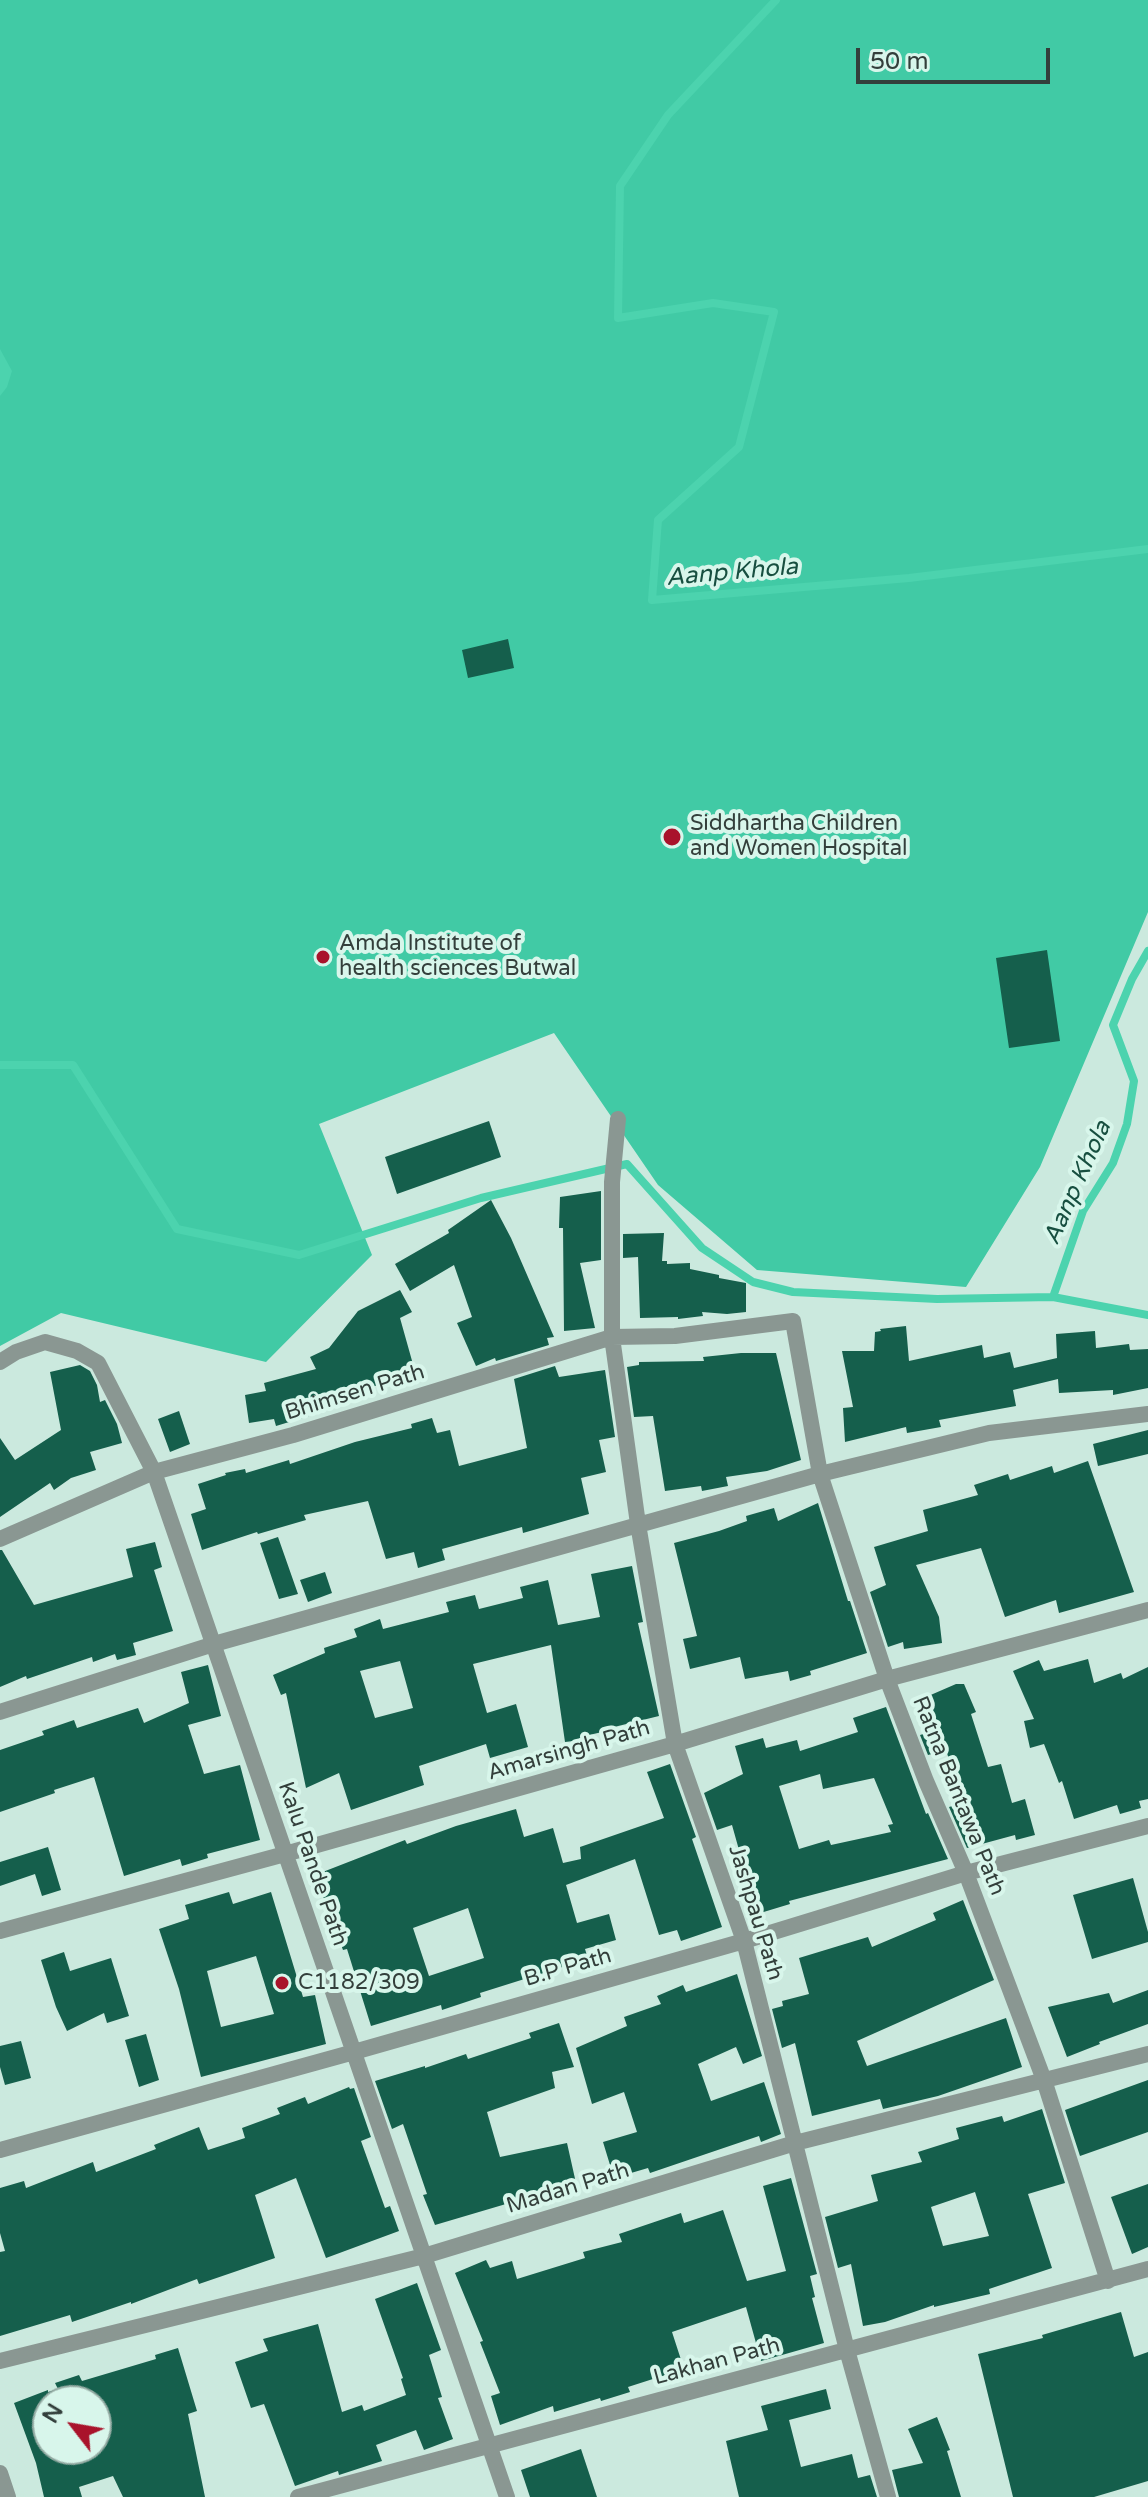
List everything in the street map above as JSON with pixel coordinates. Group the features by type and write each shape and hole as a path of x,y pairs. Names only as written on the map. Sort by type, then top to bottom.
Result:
{"street":[{"name":"Jashpau Path","path":"618,1119 612,1182 612,1337 638,1524 675,1744 744,1941 847,2350 888,2497"},
{"name":"Bhimsen Path","path":"0,1539 154,1472 293,1435 612,1337 675,1336 793,1321"},
{"name":"Ratna Bantawa Path","path":"793,1321 820,1474 887,1679 966,1873 1044,2080 1108,2281"},
{"path":"0,1362 16,1352 45,1342 77,1351 98,1363 154,1472"},
{"path":"0,1712 214,1644 820,1474 989,1433 1148,1414"},
{"name":"Kalu Pande Path","path":"154,1472 507,2497"},
{"name":"Amarsingh Path","path":"0,1931 675,1744 887,1679 1148,1610"},
{"name":"B.P Path","path":"0,2150 744,1941 966,1873 1148,1826"},
{"name":"Madan Path","path":"0,2361 424,2256 795,2143 1148,2054"},
{"name":"Lakhan Path","path":"298,2497 1148,2269"},
{"path":"0,2473 8,2497"}],"shaded area":[{"path":"0,0 1148,0 1148,912 1040,1167 966,1287 757,1270 658,1185 554,1033 319,1124 372,1255 266,1362 61,1313 0,1346"},
{"path":"0,349 12,371 7,387 0,396"}],"building":[{"path":"508,639 514,668 468,678 462,650"},
{"path":"1047,950 1060,1041 1009,1048 996,958"},
{"path":"489,1121 501,1157 397,1194 385,1157"},
{"path":"601,1191 601,1260 580,1263 595,1328 564,1331 560,1197"},
{"path":"491,1200 554,1337 547,1338 549,1345 496,1361 495,1358 476,1366 457,1323 472,1317 454,1265 410,1291 395,1264 449,1233 448,1230"},
{"path":"664,1233 662,1261 667,1261 667,1264 690,1263 690,1269 746,1283 746,1312 702,1312 703,1316 678,1319 640,1318 638,1257 623,1258 623,1234"},
{"path":"400,1290 412,1312 400,1318 416,1375 356,1391 354,1384 306,1406 309,1416 276,1426 274,1419 249,1423 245,1395 266,1391 264,1383 316,1369 310,1357 329,1348 358,1311"},
{"path":"906,1326 909,1361 982,1345 984,1358 1010,1352 1014,1368 1057,1358 1056,1334 1095,1331 1096,1348 1129,1344 1130,1350 1148,1349 1148,1388 1113,1395 1113,1390 1059,1393 1058,1379 1013,1390 1016,1406 939,1420 941,1427 907,1433 906,1427 845,1442 843,1408 853,1407 842,1351 874,1351 875,1332"},
{"path":"776,1353 801,1460 767,1471 726,1477 728,1486 702,1491 701,1486 665,1491 653,1416 634,1417 627,1367 639,1365 639,1362 704,1361 703,1357"},
{"path":"80,1365 90,1371 100,1402 105,1400 122,1443 90,1452 96,1470 71,1478 54,1490 50,1483 0,1517 0,1438 15,1460 61,1430 50,1372"},
{"path":"555,1366 559,1377 605,1370 615,1437 599,1440 606,1472 581,1478 589,1514 523,1533 522,1527 442,1549 445,1560 418,1568 414,1552 386,1559 368,1501 304,1515 306,1520 202,1550 191,1514 206,1509 198,1484 225,1473 245,1469 246,1473 289,1460 290,1464 355,1442 412,1428 411,1424 432,1418 437,1433 450,1430 459,1466 527,1448 514,1379"},
{"path":"179,1411 190,1444 170,1452 158,1419"},
{"path":"1148,1430 1148,1454 1098,1466 1093,1444"},
{"path":"1088,1461 1134,1592 1059,1613 1056,1600 1005,1617 981,1548 916,1565 939,1617 942,1643 904,1649 903,1642 888,1647 870,1592 886,1585 874,1547 928,1531 923,1510 978,1495 974,1485 1008,1474 1010,1480 1052,1466 1054,1473"},
{"path":"818,1503 867,1653 810,1671 811,1675 790,1681 788,1671 745,1679 740,1657 690,1669 683,1639 697,1636 674,1543 719,1531 747,1521 746,1516 774,1508 778,1521"},
{"path":"278,1537 298,1594 279,1599 260,1543"},
{"path":"155,1542 162,1567 154,1570 173,1631 133,1643 136,1655 117,1660 115,1654 93,1662 92,1657 0,1687 0,1550 34,1605 133,1577 126,1549"},
{"path":"632,1566 643,1622 638,1623 659,1716 589,1735 590,1739 565,1742 551,1645 473,1664 487,1713 516,1704 528,1747 490,1758 486,1744 419,1766 424,1785 351,1810 339,1773 306,1788 286,1693 281,1695 273,1675 325,1653 324,1648 357,1637 354,1629 380,1619 383,1629 449,1612 446,1602 475,1595 479,1609 523,1598 520,1587 548,1580 558,1625 600,1617 591,1574","holes":["400,1661 413,1708 375,1718 360,1671"]},
{"path":"325,1572 332,1593 308,1602 300,1580"},
{"path":"1088,1659 1094,1683 1121,1673 1123,1679 1148,1667 1148,1799 1139,1801 1141,1808 1120,1814 1117,1805 1074,1819 1062,1781 1059,1783 1044,1744 1030,1748 1024,1721 1034,1719 1013,1671 1039,1660 1044,1671"},
{"path":"208,1665 221,1716 188,1725 204,1774 240,1765 260,1840 207,1854 208,1858 182,1866 180,1859 124,1876 94,1777 0,1812 0,1750 44,1735 42,1731 74,1720 77,1728 138,1708 144,1723 189,1703 181,1672"},
{"path":"956,1684 964,1684 976,1712 971,1714 988,1767 1001,1764 1012,1803 1025,1799 1035,1835 1016,1840 1015,1835 967,1848 949,1807 963,1803 946,1750 928,1755 920,1735 940,1729 926,1697"},
{"path":"886,1707 926,1814 948,1859 789,1901 790,1904 757,1914 732,1825 717,1830 704,1793 743,1774 735,1746 763,1738 766,1748 797,1740 800,1751 858,1732 853,1718","holes":["820,1774 823,1789 874,1778 893,1824 888,1825 891,1832 831,1845 829,1840 799,1849 779,1786"]},
{"path":"670,1764 696,1837 692,1839 722,1927 681,1941 677,1930 659,1935 635,1859 566,1885 577,1923 609,1914 616,1940 585,1949 588,1959 480,1993 481,1997 442,2010 441,2005 371,2026 347,1949 343,1950 315,1875 405,1840 407,1844 516,1809 524,1837 553,1828 563,1863 581,1859 580,1847 664,1818 647,1772","holes":["468,1908 484,1958 429,1976 413,1928"]},
{"path":"48,1847 61,1890 42,1896 35,1874 0,1886 0,1862"},
{"path":"1133,1878 1148,1942 1092,1959 1073,1895"},
{"path":"229,1892 233,1904 271,1892 303,1997 315,1995 326,2044 201,2077 179,1989 159,1929 189,1919 185,1905","holes":["256,1956 274,2014 221,2027 207,1971"]},
{"path":"963,1900 994,1980 857,2041 867,2066 1006,2018 1022,2067 938,2096 883,2109 880,2099 812,2116 795,2043 782,2048 772,2009 783,2006 782,2001 809,1994 799,1958 868,1937 872,1947 936,1920 933,1913"},
{"path":"64,1952 70,1971 111,1958 129,2016 107,2023 104,2013 67,2031 41,1960"},
{"path":"737,1974 762,2056 743,2064 736,2047 698,2064 711,2101 764,2082 781,2134 761,2142 759,2136 650,2173 648,2168 614,2178 603,2142 637,2132 624,2092 592,2104 576,2048 627,2026 624,2017 661,2004 657,1996 683,1985 686,1992"},
{"path":"1148,1990 1148,2024 1067,2057 1048,2007 1109,1993 1113,2003"},
{"path":"559,2023 574,2067 552,2072 555,2088 487,2112 500,2157 567,2143 578,2192 534,2202 533,2196 435,2225 403,2124 392,2129 375,2081 466,2054 468,2059 531,2038 529,2033"},
{"path":"146,2034 159,2080 139,2087 125,2040"},
{"path":"21,2041 31,2078 5,2085 0,2067 0,2046"},
{"path":"1148,2080 1148,2132 1080,2156 1065,2110"},
{"path":"349,2087 354,2088 371,2137 361,2141 385,2208 390,2206 399,2231 326,2258 296,2178 255,2195 275,2258 199,2284 197,2279 72,2322 70,2315 0,2336 0,2252 5,2251 0,2233 0,2188 24,2181 26,2188 93,2162 96,2172 156,2149 154,2145 199,2127 208,2150 245,2138 242,2128 280,2114 277,2108 305,2097 308,2104"},
{"path":"1042,2109 1065,2183 1028,2194 1052,2268 989,2289 990,2294 934,2305 885,2322 863,2326 851,2264 838,2268 825,2217 878,2201 871,2175 922,2162 918,2152 959,2139 956,2128 1002,2116 1004,2122","holes":["975,2192 989,2236 943,2246 931,2207"]},
{"path":"791,2178 817,2274 810,2276 815,2297 812,2298 824,2343 761,2361 746,2307 672,2332 684,2369 628,2387 630,2392 601,2401 600,2398 554,2412 553,2406 500,2425 491,2396 500,2393 455,2273 486,2260 490,2268 512,2261 517,2279 585,2258 583,2252 622,2242 619,2234 681,2213 684,2223 723,2210 747,2281 786,2271 763,2186"},
{"path":"1148,2184 1148,2247 1132,2254 1111,2197"},
{"path":"417,2283 441,2350 429,2355 442,2397 438,2398 453,2439 424,2450 416,2430 376,2445 382,2461 339,2475 338,2471 295,2486 264,2404 251,2408 235,2362 268,2351 263,2339 318,2324 342,2412 362,2405 364,2411 406,2395 375,2299"},
{"path":"1121,2312 1134,2357 1148,2352 1148,2481 1094,2497 1013,2497 978,2354 1043,2338 1042,2335"},
{"path":"178,2348 197,2411 188,2414 205,2497 123,2497 113,2476 79,2487 82,2497 44,2497 36,2465 112,2465 112,2385 55,2383 79,2375 82,2381 156,2359 155,2355"},
{"path":"826,2389 831,2409 789,2420 801,2467 852,2454 858,2478 870,2475 877,2497 739,2497 726,2441 768,2430 761,2406"},
{"path":"32,2396 32,2452 14,2403"},
{"path":"937,2417 950,2450 947,2451 961,2497 899,2497 892,2470 923,2463 908,2429"},
{"path":"581,2449 597,2497 530,2497 521,2470"}],"waterway":[{"name":"Aanp Khola","path":"776,0 668,115 620,186 618,318 713,303 774,312 739,447 658,520 652,600 909,578 1148,549"},
{"name":"Aanp Khola","path":"1053,1297 1083,1211 1113,1163 1127,1124 1134,1081 1113,1025 1132,979 1148,951"},
{"path":"0,1065 73,1065 177,1229 299,1255 481,1198 627,1164 702,1248 753,1282 793,1292 937,1299 1053,1297 1148,1315"}],"place":[{"name":"Siddhartha Children and Women Hospital","path":"672,837"},
{"name":"Amda Institute of health sciences Butwal","path":"323,957"},
{"name":"C1182/309","path":"282,1983"}]}
